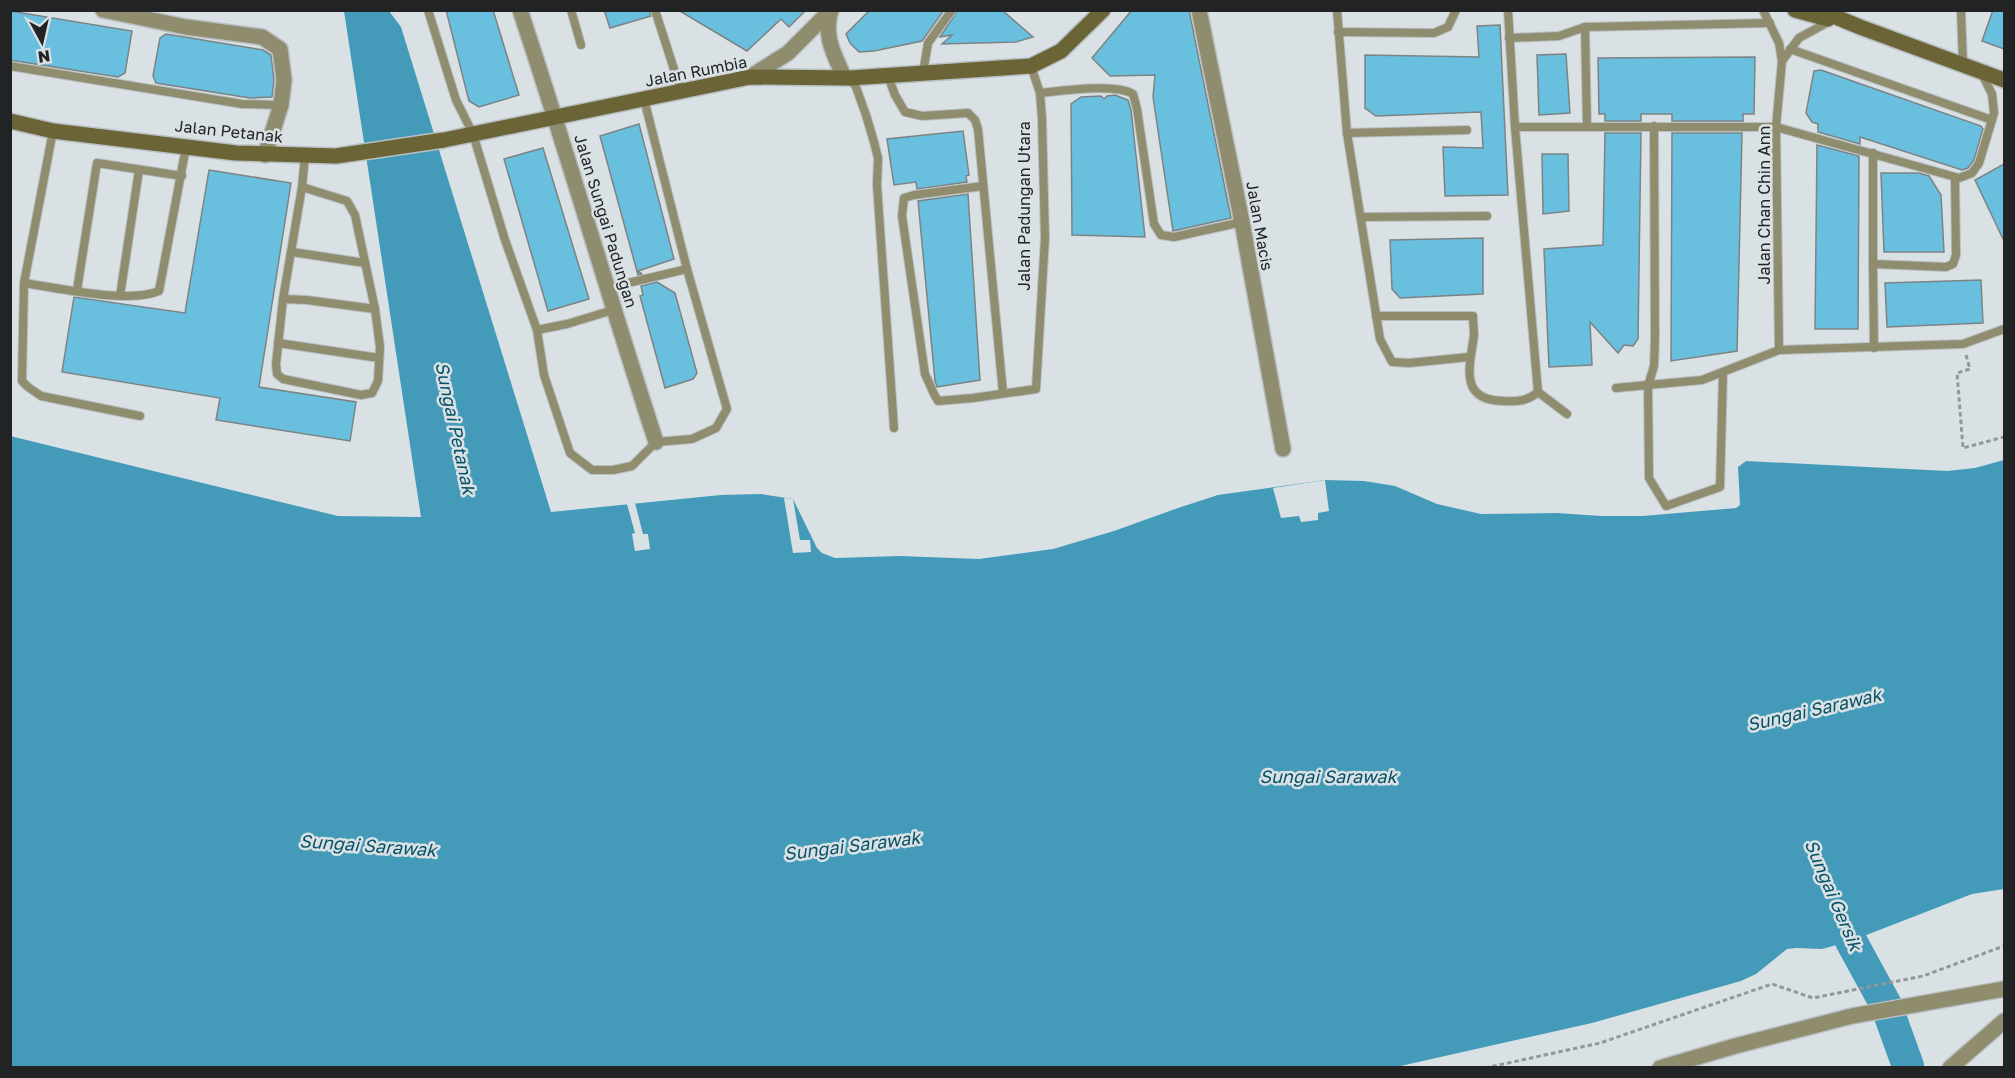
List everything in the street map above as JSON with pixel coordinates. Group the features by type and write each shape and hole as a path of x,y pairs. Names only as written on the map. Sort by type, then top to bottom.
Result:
{"street":[{"path":"103,10 186,27 262,37 280,49 284,80 281,105 265,155"},
{"name":"Jalan Sungai Padungan","path":"520,10 656,442"},
{"path":"750,77 788,52 831,10"},
{"path":"831,10 827,34 847,78"},
{"path":"1031,66 1061,51 1103,10"},
{"name":"Jalan Macis","path":"1199,10 1242,222 1282,449"},
{"path":"1795,10 1825,15 2004,80"},
{"name":"Jalan Rumbia","path":"444,140 750,77 847,78 1031,66"},
{"name":"Jalan Petanak","path":"10,121 53,131 265,155 351,154 444,140"},
{"path":"1660,1068 1734,1046 1852,1016 2004,989"},
{"path":"1950,1068 2004,1021"}],"lane":[{"path":"428,10 456,100 473,134 505,240 537,330 544,375 570,453 592,470 613,470 632,466 656,442 692,439 708,432 716,428 727,409 687,269 644,99"},
{"path":"571,10 581,45"},
{"path":"655,10 681,92"},
{"path":"923,74 928,43 952,10"},
{"path":"1337,10 1347,133 1380,339 1392,362 1409,363 1469,357"},
{"path":"1338,32 1434,33 1448,27 1456,10"},
{"path":"1508,10 1515,127 1538,392 1567,414"},
{"name":"Jalan Chan Chin Ann","path":"1763,10 1779,44 1782,61 1776,127 1779,350"},
{"path":"1961,10 1963,64"},
{"name":"Jalan Chan Chin Ann","path":"1782,61 1799,38 1825,15"},
{"path":"1509,38 1559,36 1585,27 1770,23"},
{"path":"1585,27 1587,127"},
{"path":"1790,49 1992,120"},
{"path":"10,66 242,104 281,105"},
{"name":"Jalan Padungan Utara","path":"983,186 904,198 902,216 926,374 938,401 1036,389 1045,238 1040,93 1031,66"},
{"path":"1515,127 1776,127 1955,178 1967,177 1972,174 1979,163 1992,120 1994,103 1981,71"},
{"path":"888,76 904,112 922,116 968,113 975,120 1003,393"},
{"path":"847,78 856,87 878,159 877,185 894,428"},
{"path":"1040,93 1087,89 1126,90 1133,94 1154,224 1161,235 1174,237 1242,222"},
{"path":"1654,126 1654,366 1648,386 1649,478 1666,506 1720,487 1724,372"},
{"path":"1347,133 1467,130"},
{"path":"53,131 24,283 22,381 41,396 140,416"},
{"path":"24,283 120,296 151,294 159,291 186,145"},
{"path":"1873,153 1874,348"},
{"path":"302,187 347,201 355,215 375,309 380,347 378,381 372,393 361,395 283,379 277,374 283,299 305,156"},
{"path":"77,290 97,163 182,176"},
{"path":"120,296 139,170"},
{"path":"1873,264 1946,267 1953,264 1956,255 1955,178"},
{"path":"1362,218 1487,216"},
{"path":"292,252 365,263"},
{"path":"607,288 687,269"},
{"path":"283,299 375,309"},
{"path":"537,330 567,324 613,310"},
{"path":"1376,316 1473,316 1474,334 1469,357 1469,383 1479,395 1488,401 1520,401 1533,397 1538,392"},
{"path":"1616,388 1702,380 1779,350 1963,344 2004,329"},
{"path":"278,343 379,358"}],"path":[{"path":"1963,344 1970,369 1957,374 1964,448 2004,437"},
{"path":"1485,1068 1600,1043 1772,984 1813,998 1923,976 2004,946"}],"water":[{"name":"Sungai Sarawak","path":"344,11 389,11 401,27 551,512 721,495 761,494 793,499 817,548 822,553 835,558 900,556 979,559 1053,549 1114,531 1218,495 1325,480 1364,481 1395,486 1437,504 1481,514 1557,513 1643,516 1736,508 1740,505 1738,467 1746,461 1947,471 1975,468 2004,460 2004,889 1972,894 1851,941 1822,949 1787,949 1756,974 1741,981 1592,1023 1396,1067 11,1067 10,436 338,516 421,517"}],"pier":[{"path":"1325,480 1329,511 1318,513 1318,520 1301,522 1299,516 1281,518 1273,488"},
{"path":"784,498 793,499 800,540 810,540 811,552 793,553"},
{"path":"635,503 643,534 648,534 650,549 635,551 632,534 635,533 627,504"}],"building":[{"path":"446,10 493,10 519,95 479,107 469,101"},
{"path":"604,10 649,10 651,16 610,28"},
{"path":"678,10 806,10 789,27 781,19 747,51"},
{"path":"870,10 944,10 922,41 859,52 850,43 846,34"},
{"path":"958,10 1002,10 1033,37 1016,42 942,44 952,35 940,37"},
{"path":"1132,10 1189,10 1231,218 1173,231 1153,97 1155,75 1110,76 1092,58"},
{"path":"1993,10 2004,10 2004,49 1982,41"},
{"path":"10,11 132,31 125,73 118,77 10,60"},
{"path":"1500,25 1508,195 1445,196 1443,147 1483,148 1481,112 1376,116 1365,108 1365,55 1479,57 1477,26"},
{"path":"166,34 263,50 271,55 274,80 272,97 250,98 156,83 153,76 160,38"},
{"path":"1566,54 1570,113 1539,115 1537,55"},
{"path":"1755,57 1754,114 1743,114 1743,121 1672,121 1672,114 1641,114 1641,121 1605,121 1605,114 1599,114 1598,58"},
{"path":"1821,70 1981,126 1983,129 1974,160 1968,168 1962,170 1860,137 1860,144 1818,132 1818,124 1812,122 1806,113 1814,71"},
{"path":"1115,95 1128,100 1131,110 1145,237 1072,235 1071,104 1081,97 1101,96 1104,99"},
{"path":"639,124 674,259 638,271 642,274 638,275 600,136"},
{"path":"963,131 969,175 966,176 967,182 917,189 916,182 894,185 887,139"},
{"path":"1605,133 1641,133 1638,339 1633,346 1624,345 1618,353 1590,322 1592,365 1549,367 1544,249 1603,245"},
{"path":"1672,133 1742,133 1737,351 1671,361"},
{"path":"1817,145 1859,156 1858,329 1815,329"},
{"path":"543,148 589,299 548,311 504,159"},
{"path":"1542,154 1568,154 1569,211 1543,214"},
{"path":"2004,164 2004,241 1975,180"},
{"path":"209,170 291,183 259,387 356,402 350,441 216,420 220,398 62,372 74,297 185,313"},
{"path":"1881,173 1919,173 1929,176 1941,195 1944,252 1884,252"},
{"path":"968,194 980,380 937,387 918,201"},
{"path":"1483,238 1483,294 1400,298 1392,289 1390,240"},
{"path":"1981,280 1983,323 1887,327 1885,283"},
{"path":"657,282 675,293 697,373 693,379 665,388 640,296 643,295 641,286"}],"waterway":[{"name":"Sungai Gersik","path":"1836,902 1851,941 1886,1005 1908,1066"}],"water label":[{"name":"Sungai Petanak","path":"456,428"}]}
